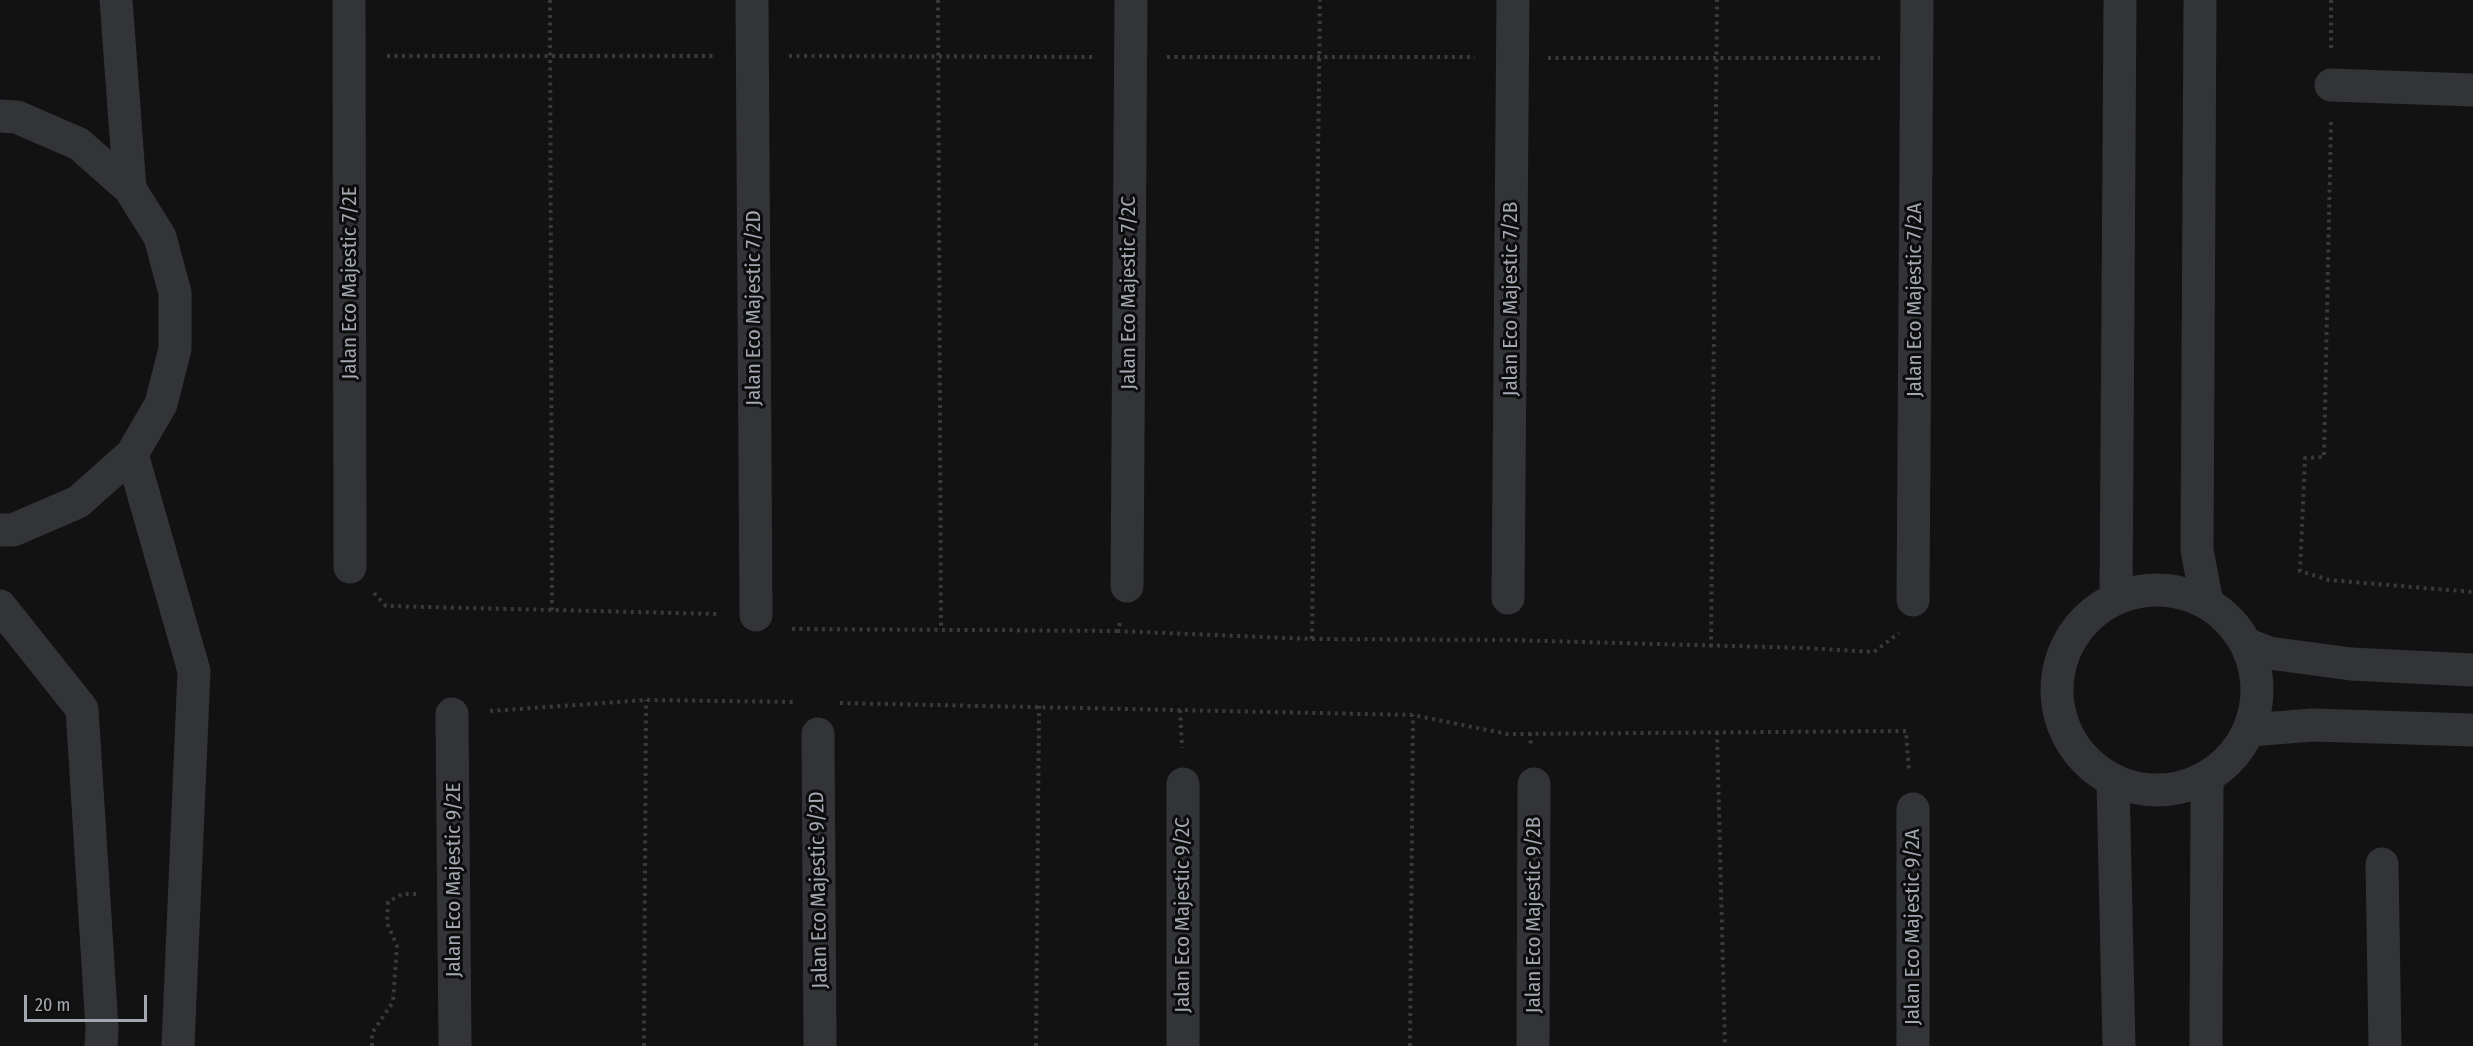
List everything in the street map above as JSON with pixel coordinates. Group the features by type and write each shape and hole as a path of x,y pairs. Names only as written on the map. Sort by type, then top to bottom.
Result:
{"street":[{"path":"116,0 130,189"},
{"name":"Jalan Eco Majestic 7/2E","path":"349,0 350,567"},
{"name":"Jalan Eco Majestic 7/2D","path":"752,0 756,615"},
{"name":"Jalan Eco Majestic 7/2C","path":"1127,586 1131,0"},
{"name":"Jalan Eco Majestic 7/2B","path":"1508,598 1513,0"},
{"name":"Jalan Eco Majestic 7/2A","path":"1913,600 1917,0"},
{"path":"2115,598 2120,0"},
{"path":"2200,0 2197,550 2207,603"},
{"path":"2331,85 2473,90"},
{"path":"0,116 17,117 79,144 130,189 160,237 175,292 176,349 161,404 132,454 78,502 13,530 0,530"},
{"path":"132,454 194,670 178,1046"},
{"path":"2170,589 2207,603 2234,624 2248,645 2257,673 2258,702 2250,730 2232,758 2207,778 2177,790 2145,791 2113,782 2087,763 2068,736 2057,706 2058,673 2069,642 2088,616 2115,598 2142,590 2170,589"},
{"path":"0,606 82,709 102,1028 101,1046"},
{"path":"2248,645 2270,653 2351,664 2473,669"},
{"name":"Jalan Eco Majestic 9/2E","path":"452,714 455,1046"},
{"path":"2250,730 2313,725 2473,730"},
{"name":"Jalan Eco Majestic 9/2D","path":"818,734 820,1046"},
{"path":"2206,1046 2207,778"},
{"path":"2113,782 2119,1046"},
{"name":"Jalan Eco Majestic 9/2C","path":"1183,784 1183,1046"},
{"name":"Jalan Eco Majestic 9/2B","path":"1533,1046 1534,784"},
{"name":"Jalan Eco Majestic 9/2A","path":"1913,809 1913,1046"},
{"path":"2382,864 2385,1046"}],"path":[{"path":"550,0 552,610"},
{"path":"938,0 941,630"},
{"path":"1312,639 1320,0"},
{"path":"1711,647 1717,0"},
{"path":"2331,0 2324,457 2305,458 2300,571 2329,580 2473,592"},
{"path":"1127,586 1118,631 1312,639 1507,640 1874,652 1912,623 1913,600"},
{"path":"452,714 646,700 801,702"},
{"path":"645,1046 646,700"},
{"path":"837,703 1413,715 1507,734 1906,731 1913,809"},
{"path":"1036,1046 1040,706"},
{"path":"1410,1046 1413,715"},
{"path":"1717,732 1725,1046"},
{"path":"372,1046 372,1033 393,1002 397,946 387,923 388,902 402,894 454,894"}]}
